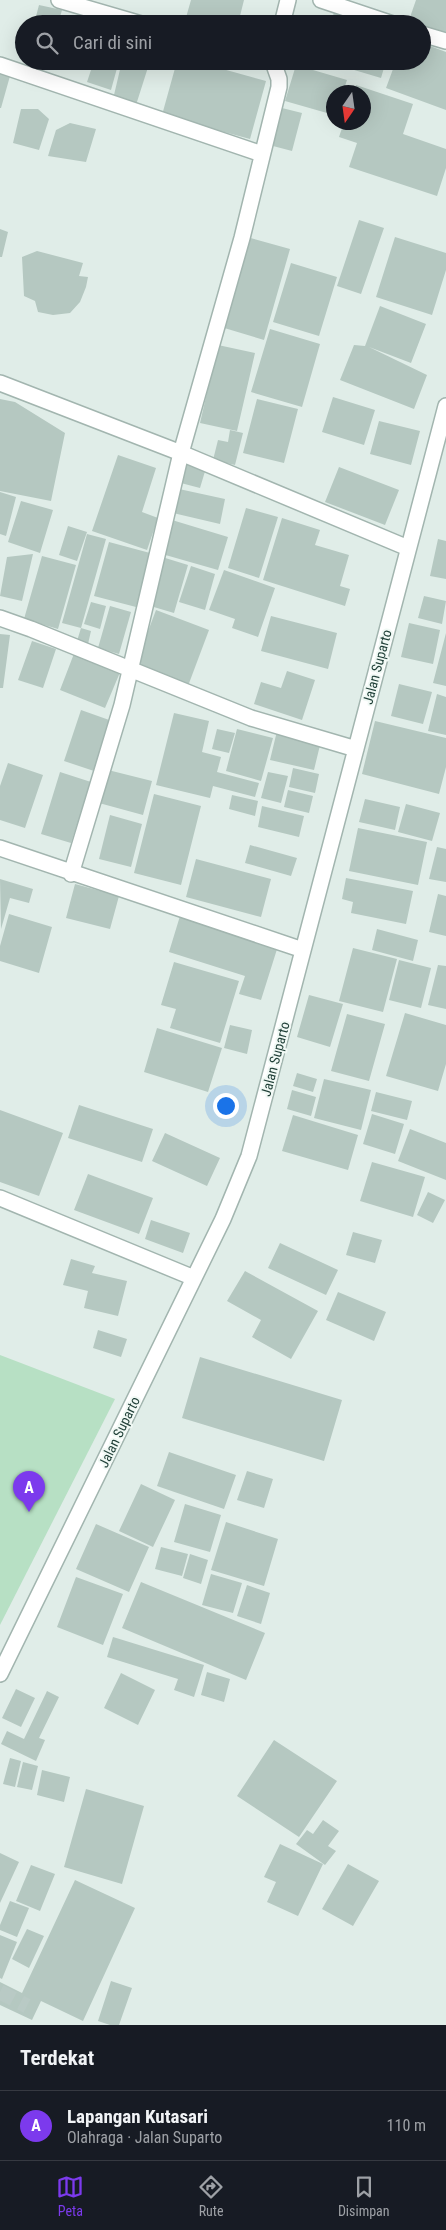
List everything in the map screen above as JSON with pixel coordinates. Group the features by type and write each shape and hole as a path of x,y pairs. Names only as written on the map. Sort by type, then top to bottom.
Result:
{"street":[{"path":"59,0 110,15"},
{"path":"284,15 288,0"},
{"path":"321,0 366,15"},
{"path":"431,37 446,42"},
{"path":"0,65 262,154"},
{"path":"71,874 122,704 181,453 242,238 279,87 279,79 275,70"},
{"path":"0,383 181,453 408,548"},
{"name":"Jalan Suparto","path":"0,1674 223,1219 249,1156 446,406"},
{"path":"0,618 251,718 356,749"},
{"path":"0,848 71,874 303,950"},
{"path":"0,1198 194,1278"}],"green space":[{"path":"0,1355 115,1399 0,1625"}],"building":[{"path":"191,0 244,0 240,15 187,15"},
{"path":"416,0 446,0 446,36 431,31 431,15 411,15"},
{"path":"39,5 62,10 61,15 36,15"},
{"path":"334,12 344,15 333,15"},
{"path":"431,46 446,52 446,110 386,88 393,70 431,70"},
{"path":"91,70 117,70 111,90 87,82"},
{"path":"120,70 147,70 136,105 114,95"},
{"path":"174,70 226,70 266,81 250,139 162,115"},
{"path":"294,70 313,70 347,80 345,85 326,85 326,113 285,101"},
{"path":"354,70 383,70 381,78"},
{"path":"0,72 10,76 1,108 0,108"},
{"path":"371,90 413,104 403,134 446,149 446,168 437,196 349,167 357,143 339,137 341,130 371,130"},
{"path":"282,108 302,113 292,151 273,146"},
{"path":"21,109 38,109 49,119 39,150 13,143"},
{"path":"70,123 96,129 86,162 48,156 56,130"},
{"path":"359,220 384,228 361,294 337,286"},
{"path":"0,229 8,232 2,257 0,257"},
{"path":"247,237 290,249 264,340 221,327"},
{"path":"395,237 446,253 446,270 432,315 376,297"},
{"path":"37,251 83,263 79,276 88,277 86,287 80,302 70,313 53,315 38,312 35,301 24,296 22,257"},
{"path":"291,263 337,277 319,336 273,322"},
{"path":"380,306 426,324 411,363 369,347 427,375 414,409 340,380 354,345 365,346"},
{"path":"270,329 320,344 302,407 251,392"},
{"path":"218,345 255,353 237,431 200,423"},
{"path":"333,397 375,410 364,445 322,432"},
{"path":"0,399 15,402 65,433 51,501 0,491"},
{"path":"257,399 298,409 284,463 243,453"},
{"path":"379,421 420,431 411,465 370,454"},
{"path":"230,430 243,433 235,465 213,460 218,440 228,442"},
{"path":"118,455 156,468 142,512 158,518 147,550 92,531"},
{"path":"182,462 206,468 200,488 177,482"},
{"path":"339,467 399,490 385,525 325,502"},
{"path":"179,489 225,499 220,524 173,513"},
{"path":"0,492 16,497 6,536 0,534"},
{"path":"21,501 53,510 40,553 8,542"},
{"path":"246,508 278,517 259,578 228,568"},
{"path":"282,518 320,530 315,545 349,555 340,586 350,589 345,606 263,580"},
{"path":"172,520 228,537 218,570 162,554"},
{"path":"68,526 87,532 77,561 59,555"},
{"path":"87,534 106,539 81,628 62,623"},
{"path":"438,539 446,541 446,579 430,576"},
{"path":"109,542 150,553 136,607 94,596"},
{"path":"33,554 22,601 0,596 7,557"},
{"path":"42,556 76,565 58,629 24,619"},
{"path":"162,557 188,565 174,613 147,605"},
{"path":"191,566 215,574 205,610 179,602"},
{"path":"224,570 275,588 258,637 232,628 235,619 209,610"},
{"path":"424,596 446,601 442,624 418,618"},
{"path":"91,602 106,606 100,629 84,624"},
{"path":"110,606 131,612 119,654 98,648"},
{"path":"156,610 209,630 188,686 135,666"},
{"path":"271,616 337,633 328,669 261,651"},
{"path":"409,623 440,630 433,664 401,657"},
{"path":"81,628 91,631 88,644 77,641"},
{"path":"446,633 446,686 433,683"},
{"path":"0,634 10,635 3,688 0,688"},
{"path":"32,641 56,649 43,688 18,680"},
{"path":"75,651 121,670 105,708 60,690"},
{"path":"287,671 315,680 302,720 254,704 261,682 281,688"},
{"path":"399,684 432,692 423,724 391,716"},
{"path":"437,694 446,697 446,735 428,731"},
{"path":"81,710 112,721 94,771 64,761"},
{"path":"174,713 209,721 202,752 221,757 217,772 259,783 255,797 213,786 210,798 156,785"},
{"path":"375,721 446,738 446,767 439,794 362,774"},
{"path":"217,729 235,733 229,753 212,749"},
{"path":"237,729 273,738 261,781 226,771"},
{"path":"277,731 321,741 314,770 270,760"},
{"path":"8,763 43,775 25,828 0,820 0,786"},
{"path":"293,768 319,774 315,793 289,787"},
{"path":"108,770 152,781 143,815 99,803"},
{"path":"60,772 91,782 71,843 41,834"},
{"path":"268,772 288,776 281,803 261,798"},
{"path":"288,790 313,796 309,813 284,807"},
{"path":"154,794 201,806 181,885 134,873"},
{"path":"232,795 258,801 255,816 229,809"},
{"path":"365,799 400,807 395,830 359,822"},
{"path":"406,804 440,813 432,841 398,832"},
{"path":"262,806 304,816 299,837 258,827"},
{"path":"110,815 142,824 131,867 99,859"},
{"path":"358,828 427,842 418,885 349,871"},
{"path":"250,845 297,858 291,876 245,863"},
{"path":"437,847 446,849 446,882 429,879"},
{"path":"196,859 271,879 261,917 186,897"},
{"path":"346,878 413,891 406,924 351,913 353,902 342,899"},
{"path":"0,879 33,889 29,903 10,898 1,929"},
{"path":"75,884 119,896 110,929 66,918"},
{"path":"438,894 446,896 446,936 429,932"},
{"path":"9,914 52,927 39,973 0,961 0,946"},
{"path":"180,916 278,946 261,1000 239,994 245,976 169,952"},
{"path":"377,929 418,940 413,961 372,950"},
{"path":"353,948 397,959 383,1012 339,1001"},
{"path":"399,960 431,968 421,1008 389,1000"},
{"path":"174,962 239,981 220,1043 170,1028 176,1009 161,1005"},
{"path":"438,965 446,966 446,1009 428,1005"},
{"path":"309,995 343,1004 330,1047 297,1037"},
{"path":"405,1013 446,1025 446,1064 438,1091 386,1076"},
{"path":"347,1014 385,1024 369,1081 331,1071"},
{"path":"230,1025 252,1030 247,1054 224,1048"},
{"path":"157,1028 222,1048 208,1092 144,1072"},
{"path":"297,1073 317,1079 313,1092 293,1086"},
{"path":"324,1079 371,1090 361,1130 314,1118"},
{"path":"292,1090 316,1097 311,1116 287,1109"},
{"path":"376,1092 412,1101 407,1120 371,1111"},
{"path":"79,1105 153,1129 142,1162 68,1138"},
{"path":"0,1110 63,1133 39,1196 0,1182"},
{"path":"372,1114 404,1124 395,1154 363,1144"},
{"path":"293,1115 358,1135 348,1170 282,1151"},
{"path":"410,1129 446,1143 446,1180 398,1161"},
{"path":"165,1133 220,1158 207,1186 152,1161"},
{"path":"372,1162 425,1177 413,1217 360,1201"},
{"path":"88,1174 153,1198 139,1234 74,1210"},
{"path":"428,1192 445,1200 433,1223 417,1215"},
{"path":"151,1220 190,1233 183,1253 145,1239"},
{"path":"353,1232 382,1240 375,1263 346,1255"},
{"path":"280,1243 338,1270 326,1295 268,1268"},
{"path":"71,1259 95,1266 92,1273 127,1281 118,1316 84,1308 88,1291 63,1285"},
{"path":"245,1271 318,1311 291,1359 252,1337 261,1320 227,1301"},
{"path":"338,1292 386,1312 374,1341 326,1320"},
{"path":"98,1330 127,1339 121,1357 93,1348"},
{"path":"200,1357 342,1400 324,1461 182,1418"},
{"path":"169,1452 236,1475 224,1509 157,1486"},
{"path":"247,1471 273,1479 264,1508 237,1500"},
{"path":"141,1484 175,1500 153,1547 119,1531"},
{"path":"185,1504 221,1515 210,1552 174,1542"},
{"path":"226,1522 278,1539 264,1586 211,1570"},
{"path":"96,1524 149,1547 129,1592 76,1569"},
{"path":"161,1547 188,1554 182,1576 155,1569"},
{"path":"190,1554 208,1560 201,1584 183,1578"},
{"path":"211,1574 242,1583 233,1613 202,1605"},
{"path":"76,1577 123,1594 103,1645 57,1627"},
{"path":"141,1582 265,1633 246,1680 122,1628"},
{"path":"247,1585 270,1593 261,1624 237,1616"},
{"path":"113,1637 204,1665 194,1697 174,1690 178,1679 107,1657"},
{"path":"207,1672 230,1679 224,1702 201,1695"},
{"path":"121,1673 155,1690 138,1725 104,1708"},
{"path":"16,1689 35,1698 21,1727 2,1718"},
{"path":"47,1691 59,1697 39,1738 45,1740 36,1761 1,1744 7,1731 24,1739"},
{"path":"274,1740 337,1781 299,1837 237,1796"},
{"path":"10,1758 21,1761 15,1787 3,1784"},
{"path":"23,1762 38,1766 32,1790 17,1787"},
{"path":"42,1770 70,1777 64,1802 37,1795"},
{"path":"86,1789 144,1806 122,1884 64,1867"},
{"path":"323,1820 339,1831 328,1846 336,1851 325,1865 296,1844 307,1830 313,1834"},
{"path":"280,1844 323,1864 298,1916 267,1902 276,1882 264,1877"},
{"path":"0,1853 19,1862 0,1903"},
{"path":"348,1864 379,1881 353,1926 322,1909"},
{"path":"31,1865 55,1874 40,1911 16,1901"},
{"path":"75,1880 135,1908 83,2021 41,2001 32,2020 0,2005 0,1982 22,1993"},
{"path":"10,1901 29,1908 17,1937 0,1930 0,1925"},
{"path":"27,1929 44,1936 29,1968 12,1959"},
{"path":"0,1935 17,1942 2,1979 0,1978"},
{"path":"111,1981 132,1988 119,2025 110,2025 98,2021"}],"tunnel":[{"path":"0,1992 27,2006"}],"place":[{"name":"Lapangan Kutasari","path":"29,1512"}]}
